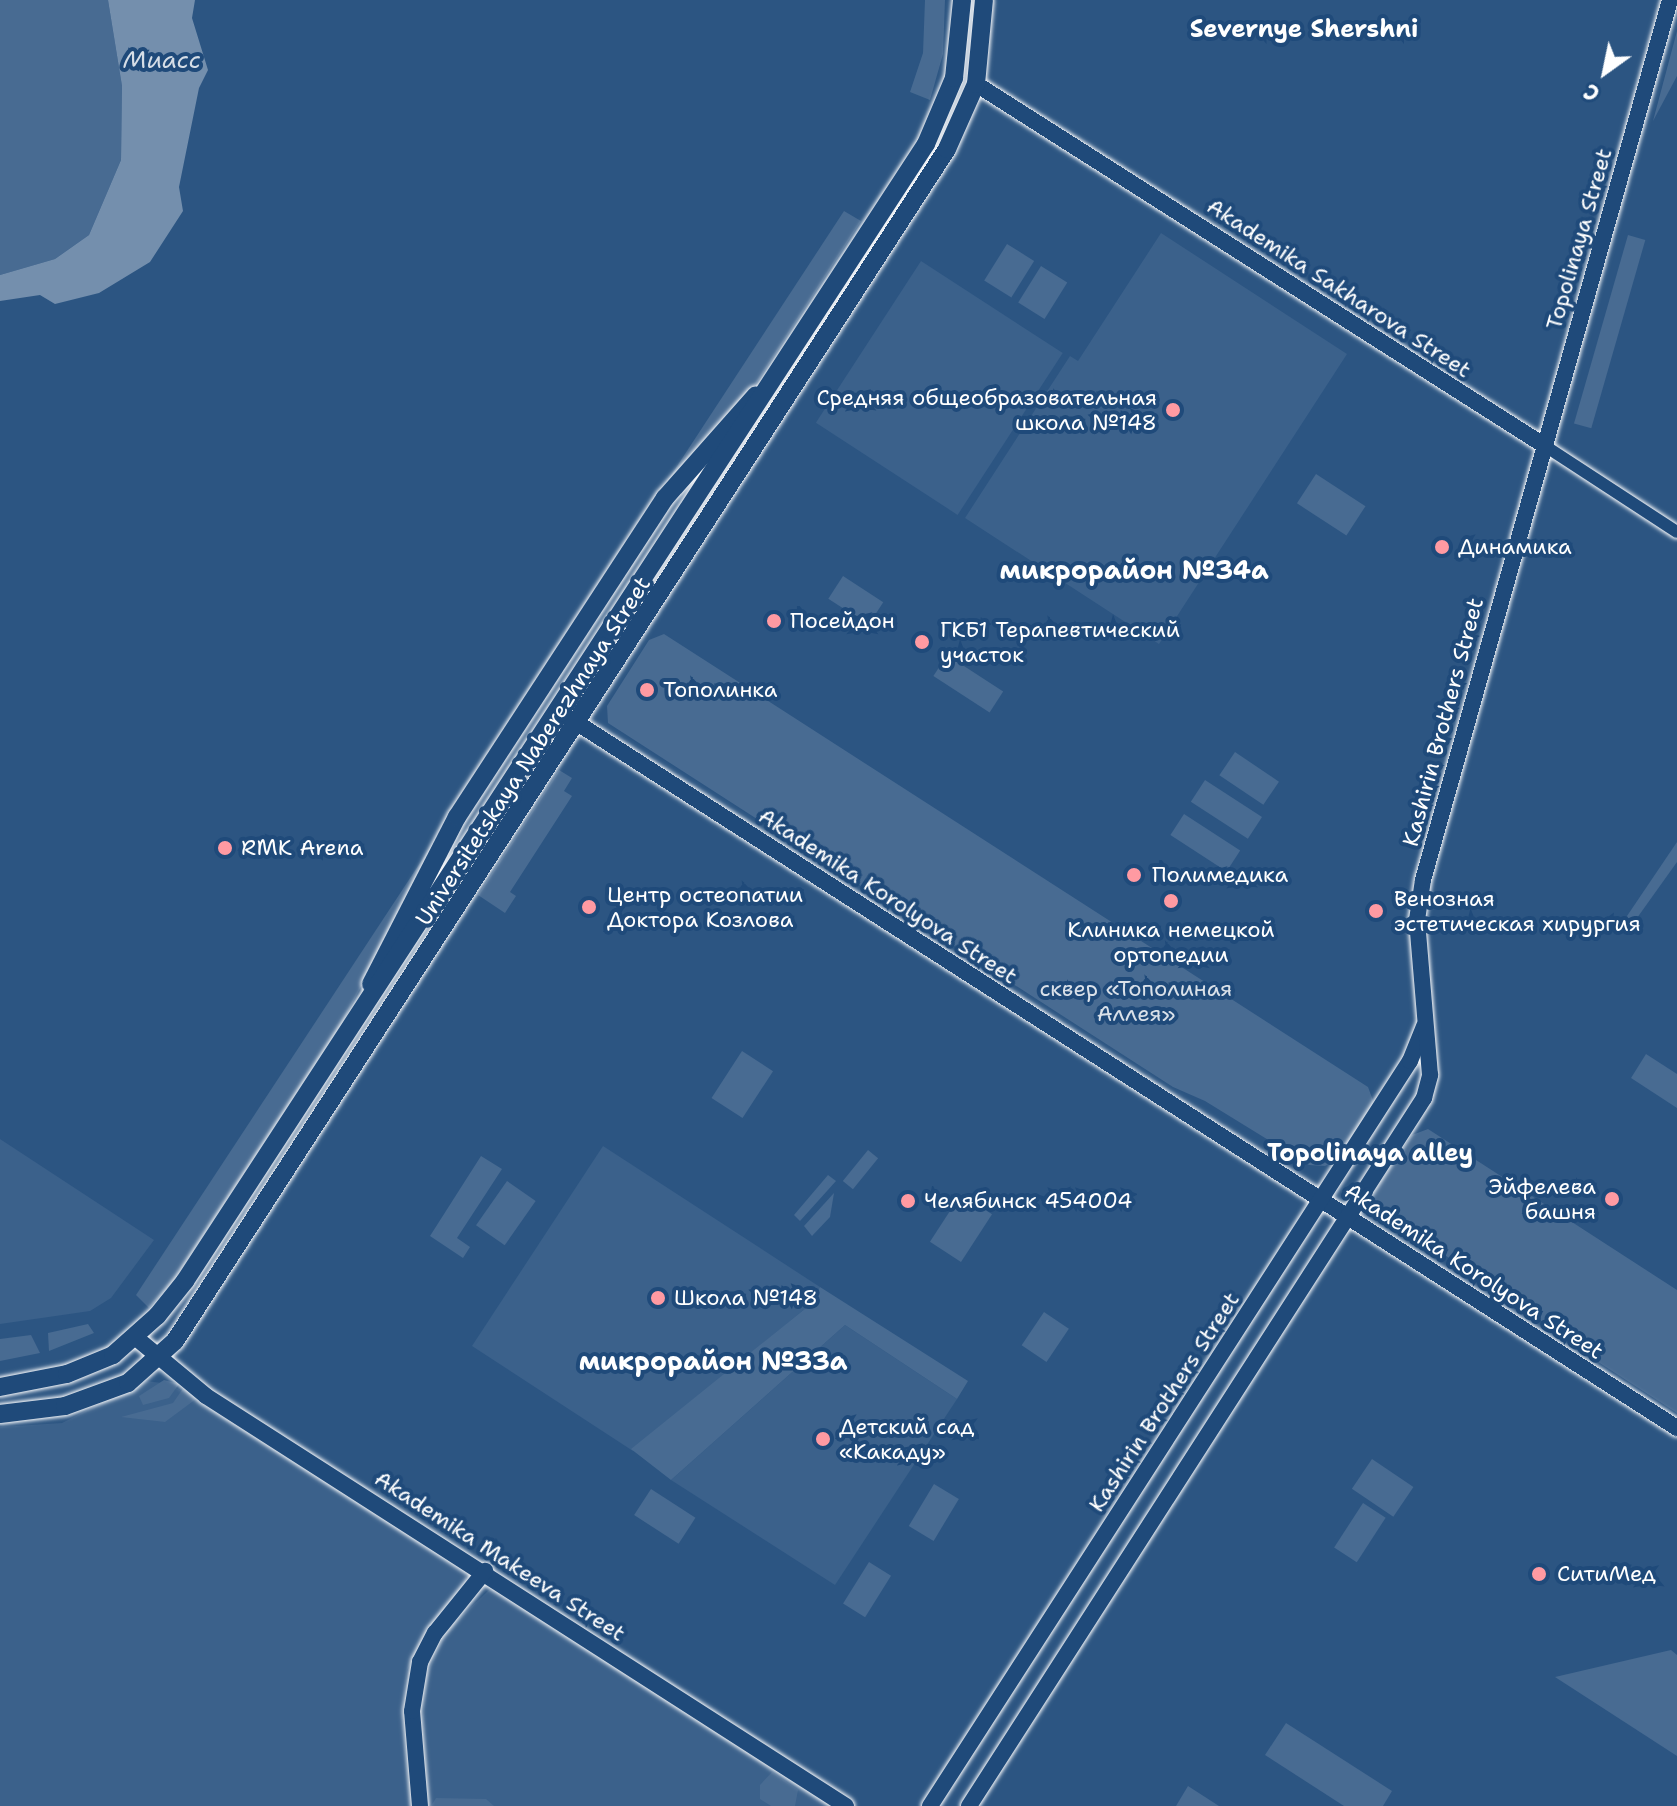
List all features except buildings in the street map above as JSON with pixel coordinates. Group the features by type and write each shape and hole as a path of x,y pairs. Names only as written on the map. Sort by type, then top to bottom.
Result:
{"main road":[{"name":"Universitetskaya Naberezhnaya Street","path":"0,1387 67,1374 113,1355 135,1337 185,1281 560,712 926,144 954,78 962,0"},
{"name":"Universitetskaya Naberezhnaya Street","path":"0,1414 89,1399 128,1383 158,1359 204,1300 579,724 947,149 976,84 984,0"},
{"path":"954,78 976,84"},
{"path":"348,1037 457,817 665,498 786,364"}],"street":[{"name":"Topolinaya Street","path":"1542,444 1670,0"},
{"name":"Akademika Sakharova Street","path":"976,84 1677,532"},
{"name":"Kashirin Brothers Street","path":"969,1806 1424,1098 1430,1075 1417,920 1423,880 1542,444"},
{"name":"Akademika Korolyova Street","path":"560,712 1677,1428"},
{"name":"Kashirin Brothers Street","path":"930,1806 1410,1061 1426,1017"},
{"name":"Akademika Makeeva Street","path":"135,1337 206,1396 485,1571 846,1806"},
{"path":"420,1806 412,1711 420,1662 435,1633 485,1571"}],"shaded area":[{"name":"Средняя общеобразовательная школа №148","path":"1161,233 1347,354 1159,644 965,518 1070,356 1078,361"},
{"path":"921,261 1063,353 958,515 816,423"},
{"path":"0,1139 154,1240 111,1298 90,1311 0,1324"},
{"name":"Школа №148","path":"603,1146 820,1287 806,1308 633,1451 472,1346"},
{"name":"Детский сад «Какаду»","path":"845,1325 957,1399 835,1585 671,1480"},
{"path":"146,1381 170,1384 465,1570 467,1585 430,1627 407,1670 402,1711 410,1806 0,1806 0,1427 62,1423"},
{"path":"489,1590 498,1590 831,1806 429,1806 423,1716 427,1674 446,1631"}],"green space":[{"path":"0,0 108,0 122,86 121,160 89,235 55,259 0,275"},
{"path":"925,0 945,0 943,54 930,100 910,92 923,53"},
{"path":"1677,31 1677,76 1653,121"},
{"path":"844,211 861,221 758,381 649,509"},
{"path":"1628,235 1645,240 1591,428 1574,423"},
{"path":"1007,244 1034,261 1011,297 984,280"},
{"path":"1041,266 1067,282 1045,319 1018,302"},
{"path":"1316,474 1365,506 1346,535 1297,503"},
{"path":"843,576 883,602 869,625 828,599"},
{"name":"сквер «Тополиная Аллея»","path":"664,634 1368,1087 1374,1103 1338,1158 1325,1166 1309,1165 1205,1101 1173,1087 608,723 607,706 649,640"},
{"path":"947,655 1003,691 990,712 933,676"},
{"path":"1235,752 1279,782 1263,805 1219,775"},
{"path":"559,770 572,778 564,791 572,796 510,892 516,896 505,913 478,895"},
{"path":"1205,780 1262,817 1248,839 1191,802"},
{"path":"1184,814 1240,850 1227,871 1170,835"},
{"path":"445,825 342,1023 173,1281 149,1308 136,1295"},
{"path":"1677,842 1677,862 1632,925 1627,916"},
{"path":"742,1051 773,1071 743,1118 712,1098"},
{"path":"1646,1054 1677,1074 1677,1108 1631,1078"},
{"path":"1428,1129 1677,1290 1677,1413 1558,1336 1526,1307 1410,1233 1378,1221 1370,1210 1372,1195 1412,1135"},
{"path":"868,1150 878,1158 853,1189 843,1181"},
{"path":"481,1156 502,1169 457,1238 470,1247 463,1258 430,1236"},
{"path":"828,1175 836,1181 800,1221 794,1215"},
{"path":"507,1181 536,1201 505,1245 476,1225"},
{"path":"834,1193 830,1217 812,1236 804,1226"},
{"path":"961,1194 992,1214 961,1262 930,1242"},
{"path":"820,1287 968,1381 957,1399 845,1325 671,1480 631,1449 806,1308"},
{"path":"1044,1312 1069,1329 1047,1362 1022,1345"},
{"path":"88,1324 94,1333 49,1351 48,1333"},
{"path":"31,1335 40,1353 0,1361 0,1339"},
{"path":"164,1380 179,1384 169,1398 143,1405 139,1396"},
{"path":"184,1387 196,1399 165,1422 121,1417 173,1403"},
{"path":"1372,1459 1413,1487 1393,1517 1352,1489"},
{"path":"934,1484 959,1499 934,1541 909,1526"},
{"path":"651,1489 695,1518 679,1544 634,1515"},
{"path":"1363,1503 1386,1518 1357,1562 1334,1547"},
{"path":"869,1562 891,1576 865,1617 843,1604"},
{"path":"1671,1650 1677,1655 1677,1756 1555,1677"},
{"path":"1286,1723 1392,1791 1383,1806 1344,1806 1265,1755"},
{"path":"772,1772 798,1790 795,1806 771,1806 760,1799 760,1785"},
{"path":"1188,1786 1219,1806 1176,1806"},
{"path":"436,1798 486,1799 494,1806 431,1806"}],"water":[{"name":"Миасс","path":"108,0 195,0 192,18 208,70 199,88 179,187 183,211 150,262 99,293 55,304 40,295 0,301 0,275 55,259 89,235 121,160 122,86"}],"place":[{"name":"Средняя общеобразовательная школа №148","path":"1173,410"},
{"name":"Динамика","path":"1442,547"},
{"name":"Посейдон","path":"774,621"},
{"name":"ГКБ1 Терапевтический участок","path":"922,642"},
{"name":"Тополинка","path":"647,690"},
{"name":"RMK Arena","path":"225,848"},
{"name":"Полимедика","path":"1134,875"},
{"name":"Клиника немецкой ортопедии","path":"1171,901"},
{"name":"Центр остеопатии Доктора Козлова","path":"589,907"},
{"name":"Венозная эстетическая хирургия","path":"1376,911"},
{"name":"Эйфелева башня","path":"1612,1199"},
{"name":"Челябинск 454004","path":"908,1201"},
{"name":"Школа №148","path":"658,1298"},
{"name":"Детский сад «Какаду»","path":"823,1439"},
{"name":"СитиМед","path":"1539,1574"}],"district":[{"name":"Severnye Shershni","path":"1304,30"},
{"name":"микрорайон №34а","path":"1134,570"},
{"name":"Topolinaya alley","path":"1370,1154"},
{"name":"микрорайон №33а","path":"713,1361"}]}
